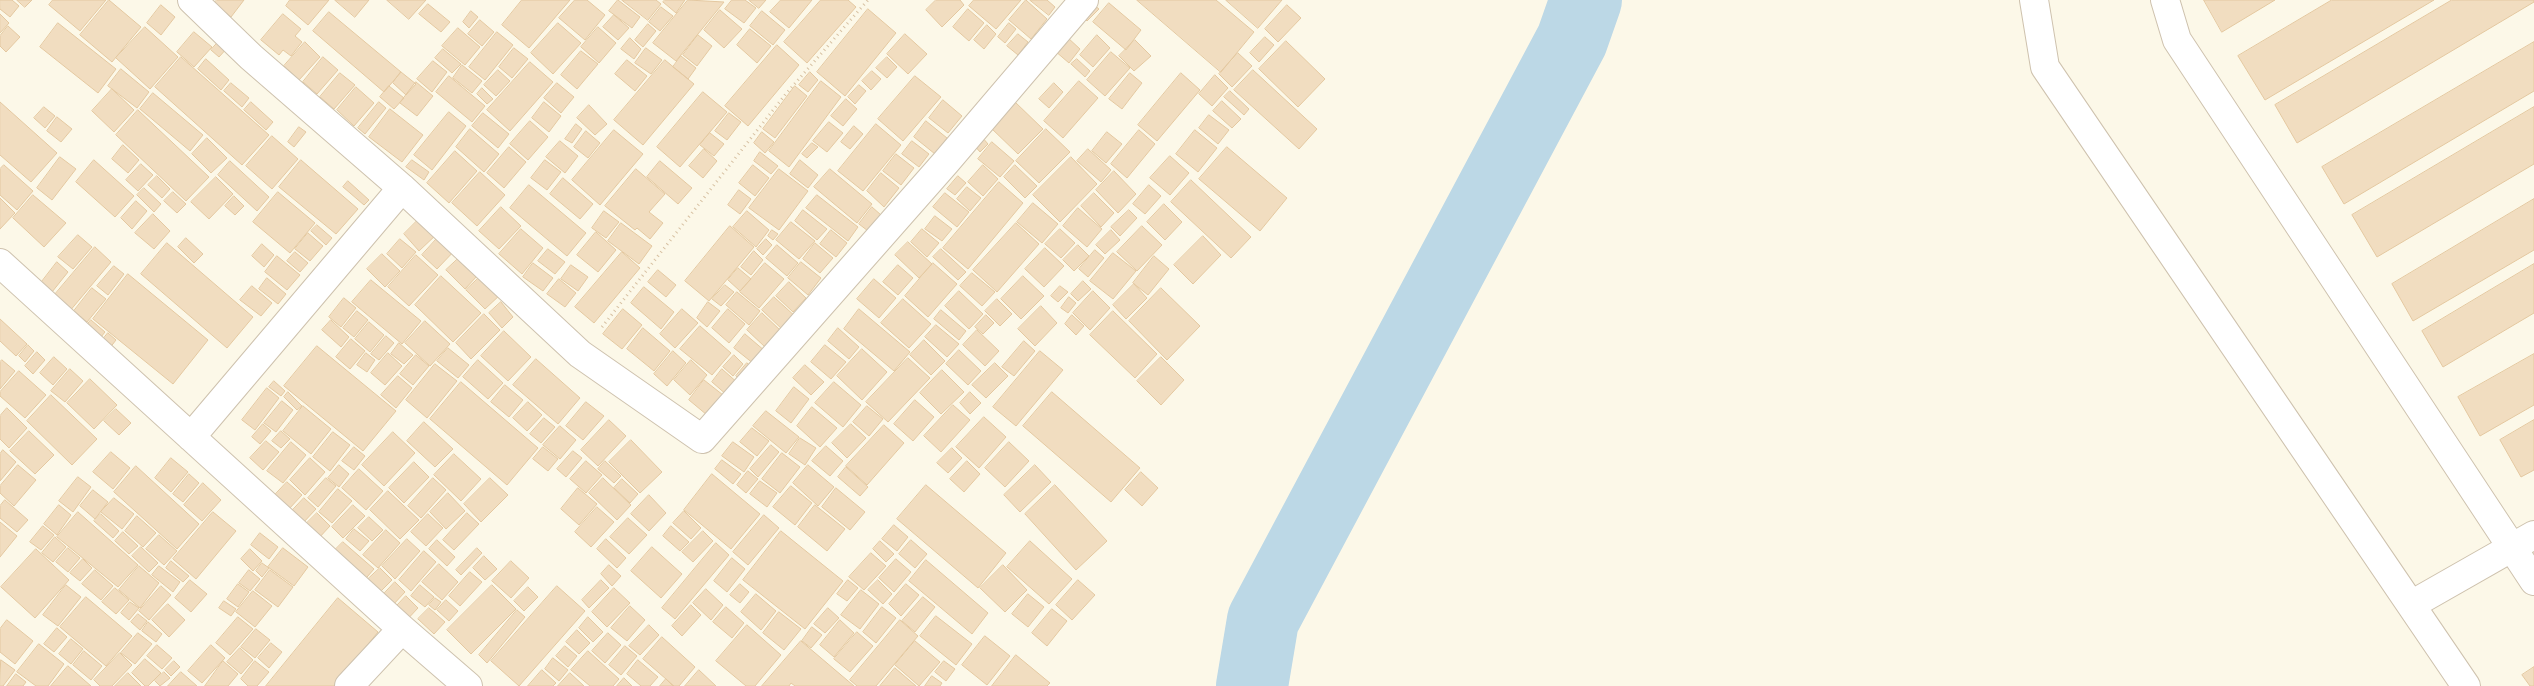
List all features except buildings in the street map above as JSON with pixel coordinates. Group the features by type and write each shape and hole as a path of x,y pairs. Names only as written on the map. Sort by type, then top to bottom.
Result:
{"street":[{"path":"192,0 251,56 402,188 580,354 702,439 946,162 1084,0"},
{"path":"2034,0 2045,67 2466,686"},
{"path":"2165,0 2177,40 2510,548 2534,581"},
{"path":"190,437 402,188"},
{"path":"0,263 402,629 468,686"},
{"path":"2411,605 2534,535"},
{"path":"349,686 402,629"}],"path":[{"path":"580,354 785,95 868,0"}],"waterway":[{"path":"1252,686 1263,620 1572,40 1586,0"}]}
